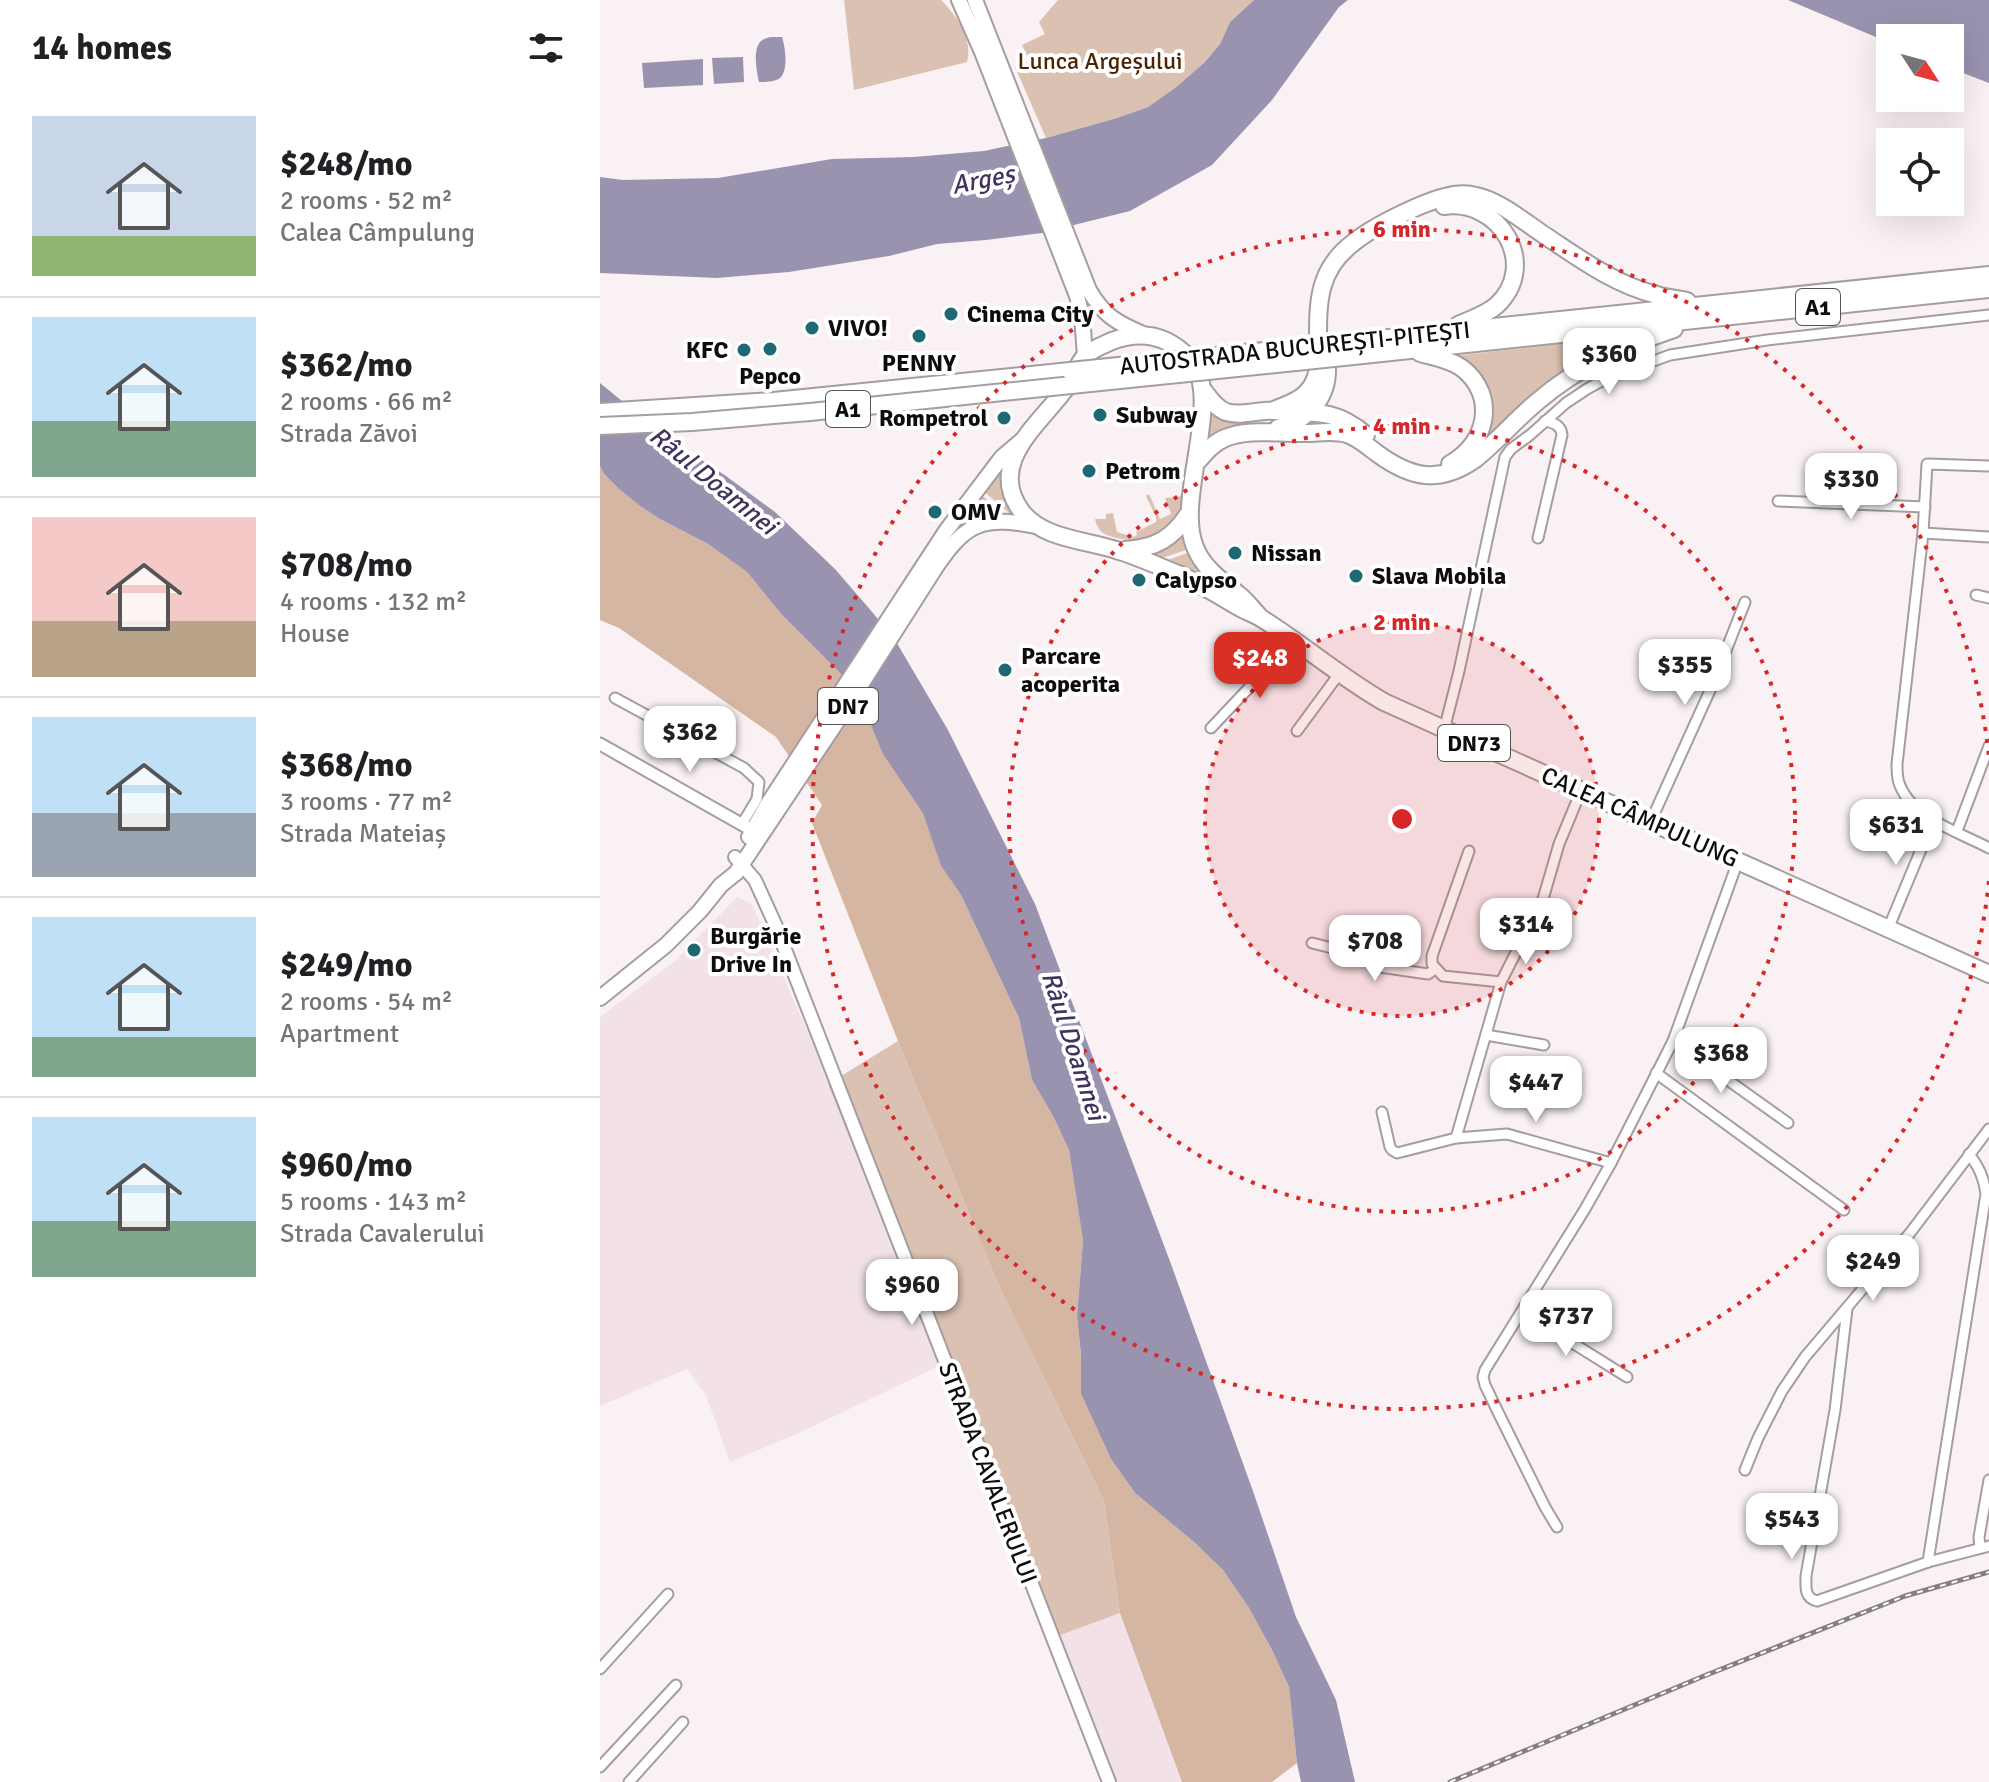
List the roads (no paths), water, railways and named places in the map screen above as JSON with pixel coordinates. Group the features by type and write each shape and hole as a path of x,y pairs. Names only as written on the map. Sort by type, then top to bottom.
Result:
{"highway":[{"path":"1274,410 1304,396 1315,381 1319,366 1320,295 1326,275 1338,256 1366,233 1444,197 1467,195 1485,199 1507,210 1604,274 1704,312"},
{"path":"1406,350 1446,360 1459,367 1472,378 1481,394 1483,425 1474,443 1450,464 1424,468 1399,460 1357,428 1337,407 1327,376 1325,322 1332,279 1344,261 1367,241 1428,211 1449,205 1467,206 1485,213 1507,234 1512,247 1513,274 1497,305 1440,333"},
{"name":"AUTOSTRADA BUCUREȘTI-PITEȘTI","path":"600,412 785,400 1362,348 1406,350 1989,275"},
{"name":"AUTOSTRADA BUCUREȘTI-PITEȘTI","path":"600,426 692,422 854,408 1362,348 1440,333 1989,289"},
{"path":"1197,462 1215,444 1228,437 1331,431 1357,438 1402,469 1421,475 1446,474 1474,460 1539,400 1580,369 1704,312"},
{"path":"1085,356 1112,341 1143,334 1165,341 1189,358 1195,365 1204,391 1226,412 1274,410 1329,413 1357,428"},
{"name":"DN7","path":"1041,527 1024,514 1013,495 1010,472 1023,439 1065,391 1085,356"},
{"path":"1257,433 1288,425 1311,411 1319,400 1327,376"},
{"name":"CALEA CÂMPULUNG","path":"1204,391 1189,513 1190,532 1203,562 1260,617"},
{"name":"DN7","path":"1120,551 1141,549 1163,541 1189,513"},
{"name":"CALEA CÂMPULUNG","path":"1041,527 1120,551 1179,574 1260,617 1384,702 1989,974"}],"main road":[{"path":"984,0 982,17 991,58"},
{"path":"963,2 982,17"},
{"path":"963,2 991,58 1077,278 1085,356"},
{"path":"1077,278 1105,313 1143,334"},
{"name":"DN7","path":"600,998 666,945 736,873 752,830 774,806 910,597 946,531 995,465 1023,439"},
{"name":"DN7","path":"910,597 952,544 968,530 997,521 1041,527"},
{"name":"STRADA CAVALERULUI","path":"739,860 755,880 775,924 1109,1782"}],"street":[{"path":"1444,730 1505,457 1566,403 1597,383 1670,355 1767,340 1989,315"},
{"path":"1538,538 1562,435 1558,425 1545,421"},
{"path":"1989,466 1927,464 1898,781 1915,806 1935,823 1989,848"},
{"path":"1778,501 1925,507"},
{"path":"1923,533 1989,537"},
{"path":"1976,595 1989,598"},
{"path":"1650,823 1712,686 1745,602"},
{"path":"1211,728 1261,675 1290,638"},
{"path":"1297,731 1339,674"},
{"path":"600,744 752,830 759,782 754,776 615,698"},
{"path":"1957,831 1989,746"},
{"path":"1456,1138 1501,982 1543,899 1559,844 1581,791"},
{"path":"1888,929 1930,828 1935,823"},
{"path":"1469,851 1432,956 1432,964 1443,976 1501,982"},
{"path":"1557,1527 1483,1377 1611,1163 1673,1041 1738,861"},
{"path":"1312,943 1368,957 1380,967 1428,974 1435,969"},
{"path":"1486,1035 1544,1045"},
{"path":"1673,1041 1788,1123"},
{"path":"1656,1073 1844,1210"},
{"path":"1382,1112 1390,1147 1397,1153 1456,1138 1507,1134 1611,1163"},
{"path":"1745,1470 1782,1391 1805,1357 1910,1233 1989,1129"},
{"path":"1928,1562 1986,1194 1984,1179 1969,1154"},
{"path":"1847,1309 1835,1410 1808,1563 1806,1591 1809,1597 1817,1601 1928,1562 1985,1547 1979,1537 1989,1480"},
{"path":"1523,1312 1627,1377"},
{"path":"600,1669 668,1594"},
{"path":"600,1767 676,1685"},
{"path":"629,1782 683,1722"}],"water":[{"name":"Argeș","path":"1254,0 1348,0 1339,7 1272,100 1212,165 1130,211 1042,233 937,244 889,256 789,272 717,278 600,273 600,177 623,180 718,178 832,159 984,151 1046,138 1148,107 1205,62 1220,44 1230,22"},
{"path":"1788,0 1989,0 1989,83 1964,73 1964,24 1876,24 1876,37"},
{"path":"782,37 786,58 783,74 770,82 759,82 756,61 758,45 766,38"},
{"path":"743,57 744,82 714,84 712,58"},
{"path":"703,59 703,85 644,88 642,63"},
{"name":"Râul Doamnei","path":"600,383 661,433 775,512 835,569 898,645 948,730 1035,904 1171,1264 1296,1617 1336,1700 1355,1782 1301,1782 1289,1687 1249,1608 1223,1570 1135,1493 1111,1459 1081,1394 1077,1316 1083,1241 1069,1150 1032,1080 1019,1018 961,895 941,866 923,813 883,754 867,716 840,673 782,615 747,572 708,544 640,506 604,474 600,466"}],"railway":[{"path":"1450,1782 1905,1596 1989,1572"}],"place":[{"name":"Cinema City","path":"951,314"},
{"name":"VIVO!","path":"812,328"},
{"name":"PENNY","path":"919,336"},
{"name":"Pepco","path":"770,349"},
{"name":"KFC","path":"744,350"},
{"name":"Subway","path":"1100,415"},
{"name":"Rompetrol","path":"1004,418"},
{"name":"Petrom","path":"1089,471"},
{"name":"OMV","path":"935,512"},
{"name":"Nissan","path":"1235,553"},
{"name":"Slava Mobila","path":"1356,576"},
{"name":"Calypso","path":"1139,580"},
{"name":"Parcare acoperita","path":"1005,670"},
{"name":"Burgărie Drive In","path":"694,950"}],"park label":[{"name":"Lunca Argeșului","path":"1100,61"}]}
